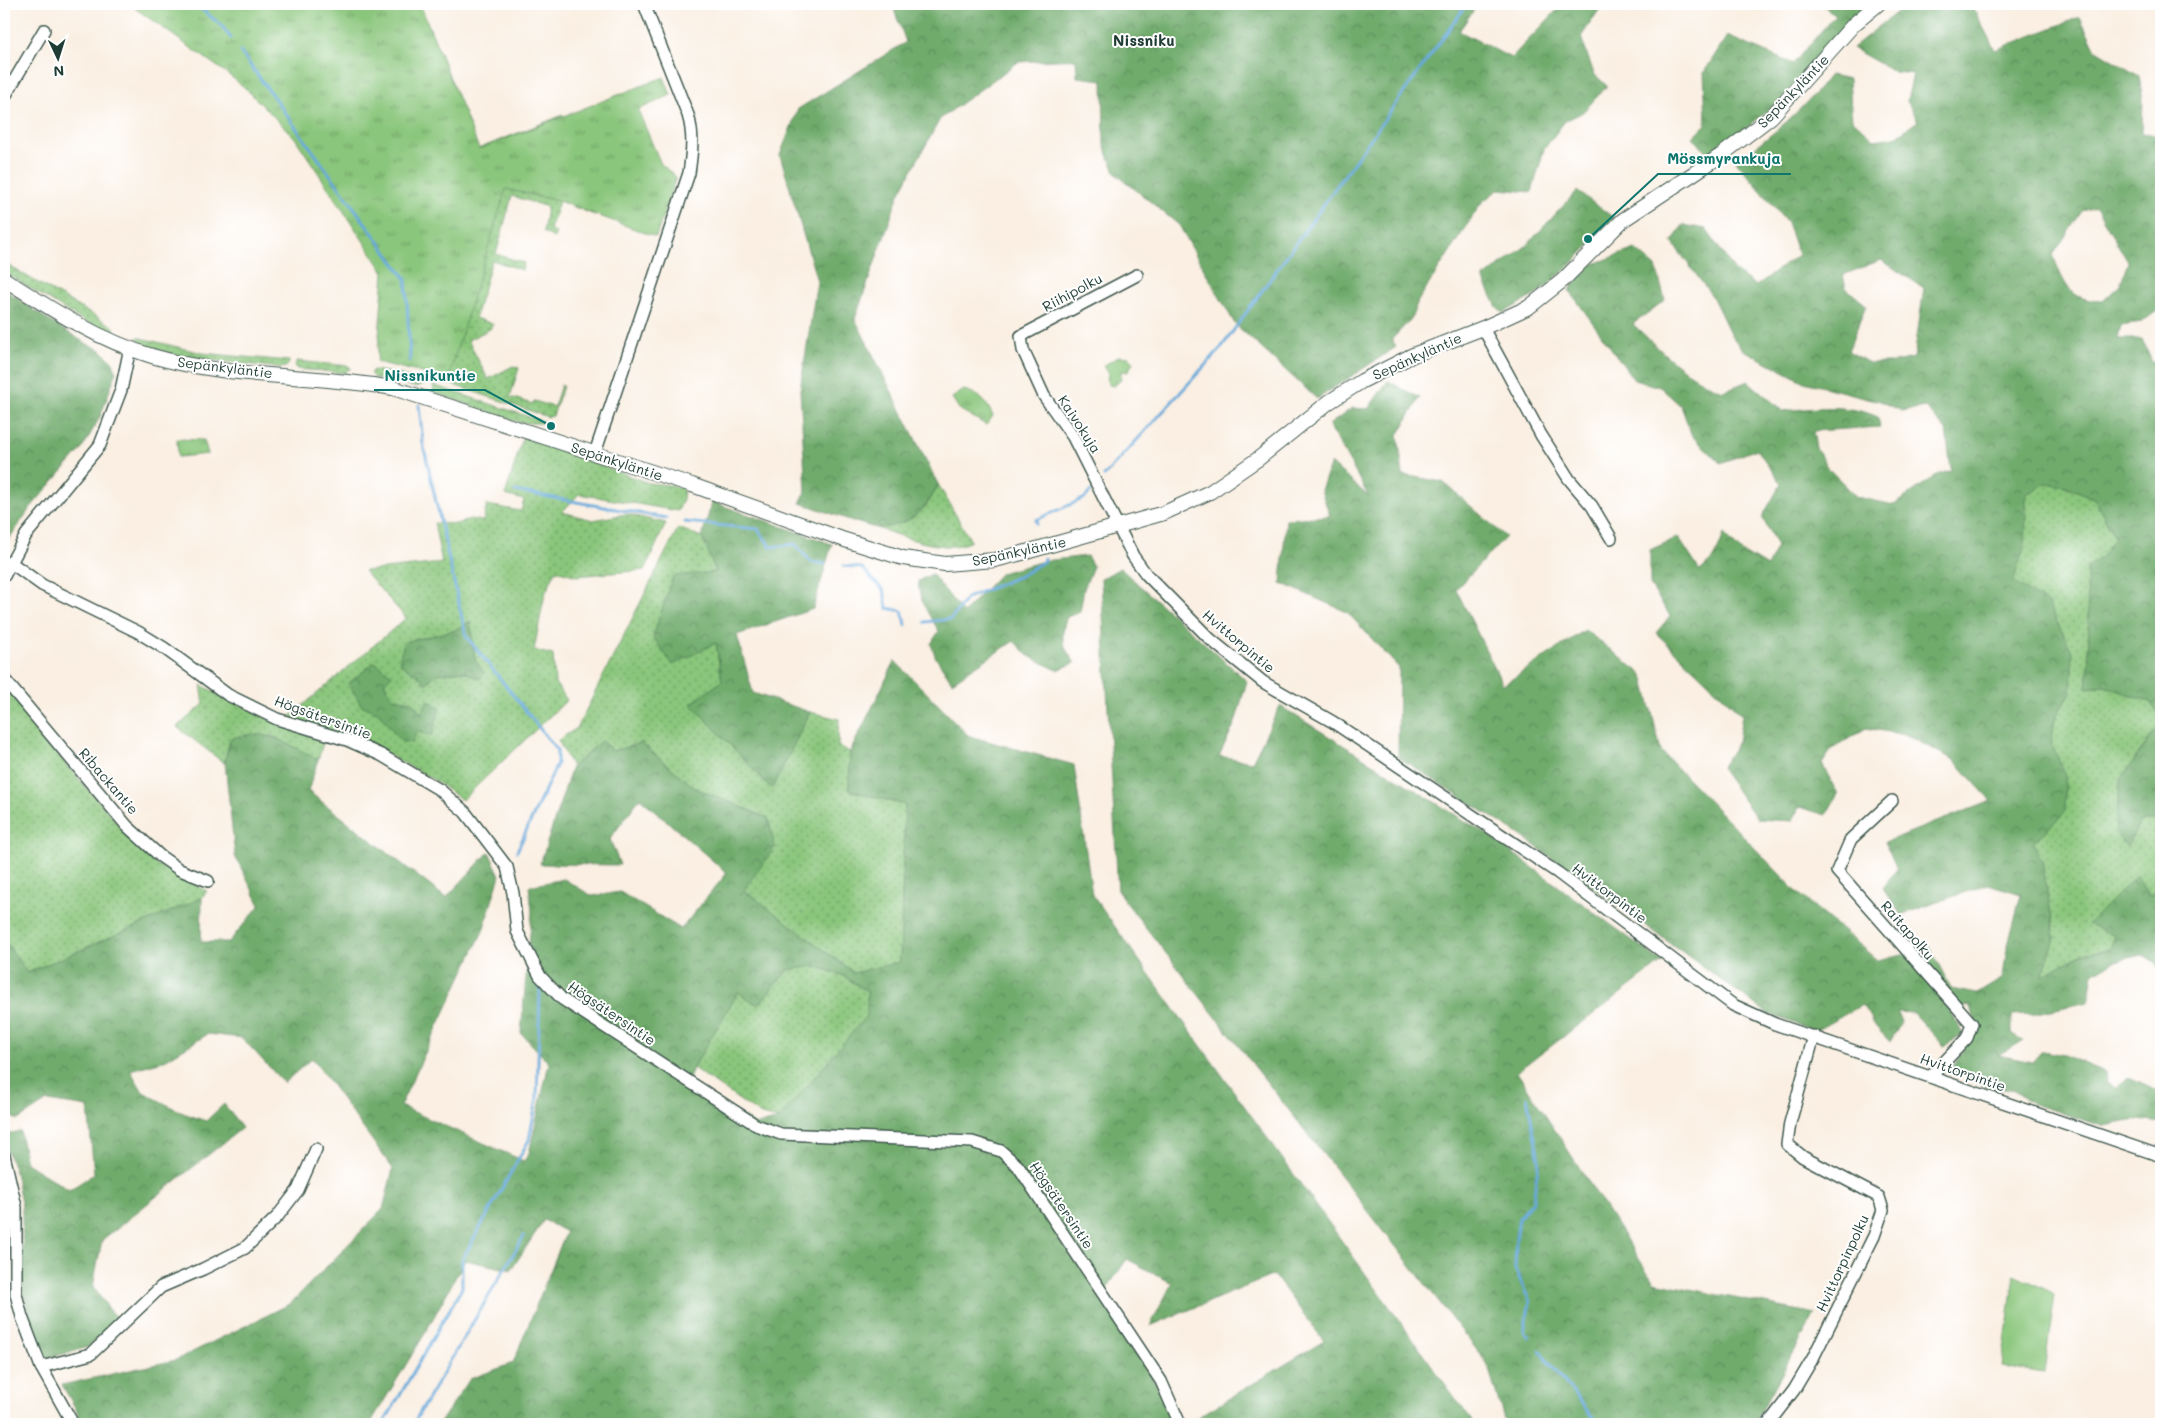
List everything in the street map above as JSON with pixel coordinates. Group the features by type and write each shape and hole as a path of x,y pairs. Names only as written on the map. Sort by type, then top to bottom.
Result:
{"street":[{"path":"595,453 689,173 692,151 692,130 688,115 644,4"},
{"name":"Sepänkyläntie","path":"4,279 86,328 130,348 190,365 359,382 394,388 595,453 845,540 925,562 945,564 995,560 1117,528 1164,513 1210,492 1258,459 1329,402 1362,381 1413,355 1529,307 1562,281 1622,220 1760,126 1790,98 1854,24 1878,4"},
{"path":"4,98 44,30"},
{"name":"Riihipolku","path":"1021,336 1137,275"},
{"path":"1482,328 1541,435 1569,479 1592,506 1611,538"},
{"name":"Kaivokuja","path":"1021,336 1023,350 1044,396 1074,437 1117,528"},
{"path":"4,576 26,535 100,445 121,390 130,348"},
{"name":"Hvittorpintie","path":"1117,528 1146,574 1181,612 1249,672 1333,722 1558,873 1733,1005 1753,1016 2161,1156"},
{"name":"Högsätersintie","path":"10,562 42,585 138,632 164,648 228,695 278,719 347,740 382,755 440,790 465,812 507,867 514,893 517,931 540,976 562,999 756,1125 781,1134 972,1142 1001,1151 1018,1166 1161,1381 1180,1424"},
{"name":"Ribackantie","path":"4,680 127,826 174,866 208,881"},
{"name":"Raitapolku","path":"1892,801 1851,839 1837,871 1972,1024 1967,1038 1930,1077"},
{"name":"Hvittorpinpolku","path":"1768,1424 1798,1384 1813,1358 1874,1236 1883,1210 1879,1197 1803,1156 1787,1144 1790,1123 1814,1036"},
{"path":"41,1367 91,1354 161,1287 245,1248 277,1217 298,1190 316,1149"},
{"path":"4,1155 16,1206 18,1224 16,1294 24,1324 41,1367 73,1424"}],"green space":[{"path":"129,4 420,4 479,149 664,77 671,95 638,110 661,164 676,177 656,237 559,201 506,189 447,382 426,374 377,362 384,272 295,138 244,87"},
{"path":"378,4 420,4 478,149 563,115 597,216 559,201 550,230 556,232 554,238 543,232 547,207 512,196 496,254 524,263 522,270 492,260 475,318 493,324 490,329 468,340 488,379 513,366 519,368 510,397 533,404 534,401 554,407 561,385 563,386 553,416 548,417 436,379 450,274"},
{"path":"892,4 1478,4 1459,31 1511,58 1563,4 1603,4 1581,37 1594,74 1607,86 1583,112 1565,121 1544,149 1532,192 1499,189 1482,202 1418,301 1411,319 1392,339 1396,347 1317,399 1235,324 1179,225 1116,174 1104,145 1103,80 1077,77 1076,59 1018,62 940,119 899,194 855,319 938,484 928,502 916,515 900,524 879,528 864,525 800,503 806,491 800,390 817,281 780,155 798,109 906,42"},
{"path":"1815,4 1870,4 1779,102 1710,157 1693,137 1706,124 1704,72 1727,36 1793,64 1835,15 1824,6"},
{"path":"1907,4 1971,4 1995,50 2080,17 2096,50 2139,76 2143,101 2142,133 2161,135 2161,308 2142,322 2121,325 2118,339 2142,339 2152,362 2161,366 2161,716 2149,701 2105,686 2087,688 2089,643 2087,567 2102,557 2115,538 2095,499 2066,486 2046,483 2026,494 2025,544 2013,582 2048,604 2073,653 2071,692 2055,718 2051,743 2065,773 2065,812 2033,843 2042,861 2055,938 2042,976 2082,954 2110,949 2115,936 2088,924 2136,876 2149,896 2161,889 2161,977 2157,963 2143,955 2114,961 2093,974 2088,1002 2033,1014 2012,1015 2012,1033 2023,1041 1998,1055 2032,1062 2042,1051 2064,1055 2105,1072 2106,1082 2117,1087 2127,1077 2161,1093 2161,1123 2137,1120 2103,1126 2033,1104 2016,1091 1983,1086 1951,1070 1978,1026 1969,1006 1951,1011 1963,1035 1944,1046 1914,1013 1897,1012 1901,1022 1890,1042 1876,1027 1862,1005 1815,1031 1767,1013 1520,835 1398,757 1399,668 1347,612 1281,583 1286,519 1330,516 1321,490 1331,463 1369,497 1329,425 1352,408 1368,409 1388,381 1420,398 1398,435 1403,475 1443,482 1506,537 1456,589 1503,685 1585,630 1643,675 1661,751 1798,893 1878,960 1930,947 1951,989 1977,994 2003,978 2006,953 2021,894 1988,884 1901,915 1883,888 1897,869 1885,842 1991,801 1954,760 1907,735 1866,728 1832,749 1822,764 1838,794 1826,815 1799,807 1793,821 1757,819 1721,768 1738,742 1742,715 1656,633 1670,616 1650,585 1650,550 1678,537 1700,571 1715,557 1724,534 1742,552 1767,567 1777,546 1762,517 1781,484 1757,449 1721,463 1692,436 1681,406 1660,387 1634,380 1569,290 1591,265 1635,249 1656,267 1665,300 1633,324 1686,371 1723,391 1748,381 1783,411 1843,408 1878,417 1880,427 1813,431 1816,448 1827,467 1857,497 1894,505 1935,476 1951,470 1946,430 1925,407 1902,411 1880,401 1804,382 1742,349 1731,335 1712,296 1672,242 1683,225 1706,229 1734,270 1756,286 1798,255 1787,222 1736,161 1786,122 1809,100 1830,75 1849,79 1852,119 1875,140 1895,137 1918,121 1907,101 1913,74 1895,72 1852,48","holes":["2096,207 2128,262 2120,285 2103,301 2082,298 2069,289 2053,255 2082,211","1881,260 1924,288 1914,358 1890,363 1869,363 1848,351 1866,305 1846,288 1843,275"]},
{"path":"1577,191 1614,218 1571,265 1537,294 1503,313 1497,307 1483,278 1526,246"},
{"path":"4,263 114,327 115,334 113,335 80,319 4,272"},
{"path":"4,289 48,320 87,344 101,350 113,362 116,373 100,417 82,449 31,507 4,546"},
{"path":"137,337 202,353 289,361 289,363 286,367 281,368 183,357 141,346"},
{"path":"1119,356 1129,357 1133,362 1128,372 1121,371 1121,380 1114,386 1109,385 1107,381 1108,372 1103,366"},
{"path":"297,361 349,366 351,368 344,373 297,369 295,365"},
{"path":"373,370 399,374 424,384 415,387 374,378 370,373"},
{"path":"433,385 546,423 521,423 434,393"},
{"path":"964,390 978,396 988,406 993,416 986,425 959,409 952,398"},
{"path":"523,437 649,483 684,489 683,499 678,511 579,494 562,512 593,520 626,514 666,523 645,570 577,576 556,570 545,594 534,650 553,655 555,683 567,700 462,800 434,780 364,741 287,719 406,618 364,571 442,563 434,523 456,524 470,519 483,521 487,505 521,511 524,500 505,495","holes":["470,621 475,660 485,674 480,678 463,671 436,674 426,684 417,674 405,642 456,630","375,662 392,698 411,701 421,714 401,740 379,713"]},
{"path":"177,439 204,440 208,454 178,457"},
{"path":"2046,483 2066,486 2095,499 2115,538 2103,557 2087,567 2089,643 2087,688 2105,686 2149,701 2161,716 2161,724 2135,758 2141,821 2161,820 2161,889 2149,897 2136,877 2089,924 2115,936 2110,949 2082,954 2042,977 2055,938 2042,861 2033,843 2065,811 2065,773 2050,743 2055,718 2071,692 2013,582 2025,544 2026,494"},
{"path":"938,484 971,541 961,545 937,545 924,543 877,528 915,515 927,504"},
{"path":"712,502 832,544 813,609 737,635 753,693 810,712 772,789 691,704 722,681 716,643 673,665 653,637 673,576 716,572 702,537"},
{"path":"678,528 702,537 716,572 716,643 722,681 692,703 772,789 810,712 839,719 838,746 850,752 849,790 905,805 900,962 854,973 743,890 775,847 768,818 695,788 641,743 613,751 601,741 572,767 558,740 577,728"},
{"path":"1087,556 1093,566 1084,589 1080,612 1067,617 1063,630 1065,646 1075,663 1057,670 1027,655 1014,641 952,682 936,658 931,644 939,631 922,601 918,581 932,574 963,613 1001,573 1044,561"},
{"path":"1120,568 1247,681 1235,723 1219,756 1252,762 1280,706 1491,837 1662,962 1517,1072 1654,1282 1815,1314 1754,1424 1508,1424 1504,1419 1487,1363 1118,892 1101,579"},
{"path":"470,621 475,660 485,674 480,679 463,671 436,674 426,684 417,674 401,665 400,656 405,642 456,630"},
{"path":"895,661 969,736 1074,765 1092,895 1474,1424 1194,1424 1193,1420 1324,1341 1274,1275 1150,1326 1172,1283 1127,1259 1103,1294 1180,1424 439,1424 470,1379 513,1363 566,1232 544,1220 511,1270 465,1260 424,1335 370,1424 81,1424 76,1409 62,1385 176,1360 290,1304 383,1209 393,1169 312,1058 284,1083 242,1038 208,1034 163,1061 130,1070 143,1092 183,1113 206,1121 224,1104 242,1128 102,1240 93,1287 118,1321 88,1347 46,1359 35,1337 23,1293 22,1207 15,1172 4,1141 4,1135 20,1131 26,1163 69,1190 94,1174 88,1107 47,1101 18,1120 4,1114 4,939 27,973 202,898 201,942 229,942 260,905 235,856 225,763 230,739 254,735 265,736 286,743 318,760 308,791 446,898 489,852 500,875 483,931 400,1106 524,1161 529,1153 549,1063 521,1033 532,911 529,886 564,879 592,896 620,892 681,929 727,873 640,798 610,839 620,865 540,864 572,767 601,741 613,751 641,743 695,788 768,818 775,847 744,890 854,973 900,962 905,805 849,790 850,752","holes":["814,966 842,975 867,991 867,1015 779,1119 756,1125 688,1081 693,1068 738,992 758,1005 788,970"]},
{"path":"375,662 392,675 384,683 392,698 411,701 421,713 428,700 440,708 432,735 416,732 412,743 401,741 379,713 361,705 349,683"},
{"path":"4,685 63,761 151,860 207,891 202,898 27,973 4,939"},
{"path":"201,685 277,723 324,740 318,760 272,736 230,739 224,763 177,727 204,704"},
{"path":"2161,724 2161,820 2141,821 2127,846 2115,832 2120,780"},
{"path":"814,966 842,975 868,992 868,1015 779,1119 761,1115 693,1068 738,992 758,1005 788,970"},
{"path":"4,1191 12,1222 10,1293 4,1298"},
{"path":"2014,1274 2055,1294 2044,1373 2002,1366"}],"waterway":[{"path":"195,4 221,25 231,38"},
{"path":"1104,476 1221,348 1467,4"},
{"path":"240,51 406,279 410,361"},
{"path":"419,405 423,443 466,636 557,750 557,764 517,851"},
{"path":"515,491 666,518"},
{"path":"1037,524 1036,520 1085,498 1091,491"},
{"path":"685,522 758,529 771,547 795,544 811,562 825,564"},
{"path":"925,622 951,619 967,598 1022,575 1044,561 1044,558"},
{"path":"844,566 862,568 884,591 887,608 902,611 906,625"},
{"path":"390,1424 385,1421 462,1288 462,1260 529,1140 537,1099 540,988"},
{"path":"1527,1097 1539,1160 1533,1201 1519,1218 1515,1269 1530,1302 1524,1331 1529,1337"},
{"path":"413,1424 524,1236"},
{"path":"1540,1351 1598,1424"}],"place":[{"name":"Mössmyrankuja","path":"1588,239"},
{"name":"Nissnikuntie","path":"551,426"}],"district":[{"name":"Nissniku","path":"1144,40"}]}
